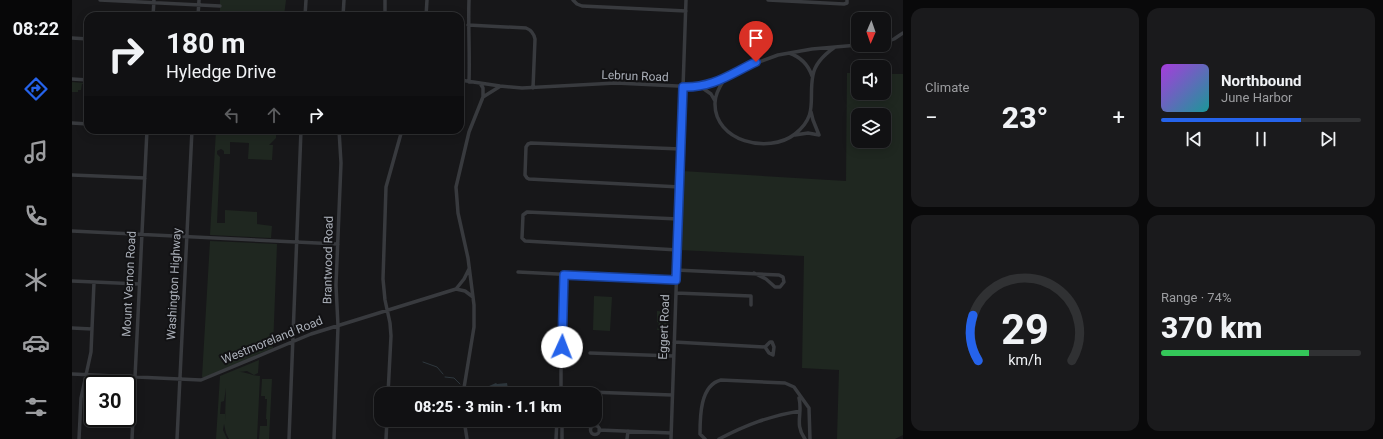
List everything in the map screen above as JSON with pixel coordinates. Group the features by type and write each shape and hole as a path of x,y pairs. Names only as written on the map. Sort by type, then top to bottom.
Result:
{"street":[{"path":"100,0 154,1 220,6"},
{"path":"198,12 199,0"},
{"path":"305,12 306,0"},
{"path":"343,12 344,0"},
{"path":"385,0 385,12"},
{"path":"426,12 427,0"},
{"path":"469,0 469,82"},
{"path":"573,0 582,6 686,11"},
{"name":"Eggert Road","path":"671,439 686,0"},
{"path":"768,0 844,4 847,0"},
{"path":"153,12 154,1"},
{"path":"468,25 526,28 531,30 535,39 533,88"},
{"path":"891,40 903,32"},
{"path":"72,38 84,39"},
{"name":"Lebrun Road","path":"464,81 500,86 533,88 609,84 701,87 724,79 756,62 788,52 851,46"},
{"path":"794,135 808,133 819,135 813,120 811,109 812,77 820,60 836,47"},
{"path":"788,52 802,60 808,67 812,77"},
{"path":"72,79 84,80"},
{"path":"715,101 724,79"},
{"path":"464,387 474,327 473,297 469,268 458,214 456,187 469,132 483,97 483,88 480,83"},
{"path":"483,97 500,86"},
{"path":"701,87 711,94 715,101 718,118 728,132 745,141 757,144 773,143 785,140 794,135 805,123 811,109"},
{"path":"72,123 84,124"},
{"name":"Mount Vernon Road","path":"134,375 147,134"},
{"name":"Washington Highway","path":"176,439 192,134"},
{"path":"289,439 301,134"},
{"name":"Brantwood Road","path":"334,439 338,326 336,285 341,163 339,134"},
{"path":"388,387 391,336 390,323 383,290 382,261 386,187 401,134"},
{"path":"680,187 529,179 525,175 525,162 526,147 530,143 681,149"},
{"path":"72,175 145,178"},
{"path":"678,219 527,212 523,215 522,227 522,238 525,241 678,250"},
{"path":"72,231 338,244"},
{"path":"469,268 464,279 456,289 473,297"},
{"path":"676,270 754,273 780,275 783,277 784,282 780,287 775,287 766,279 754,273"},
{"path":"518,272 676,280"},
{"path":"561,387 564,275"},
{"path":"72,281 139,284"},
{"path":"86,375 91,352 94,282"},
{"name":"Westmoreland Road","path":"136,376 201,380 311,334 456,289"},
{"path":"676,293 751,296 751,305"},
{"path":"72,328 92,328"},
{"path":"674,342 766,346"},
{"path":"590,353 673,356"},
{"name":"Westmoreland Road","path":"72,374 86,375"},
{"path":"698,439 700,434 702,402 711,385 718,380 785,383 794,387 810,411 810,439"},
{"path":"79,439 81,398 84,384"},
{"path":"602,392 672,395"},
{"path":"798,395 800,411 799,429 805,439"},
{"path":"719,439 762,419 800,411"},
{"name":"Mount Vernon Road","path":"132,427 132,439"},
{"path":"386,439 387,427"},
{"path":"465,427 467,439"},
{"path":"556,439 557,427"},
{"path":"562,427 562,439"},
{"path":"599,430 671,433"},
{"path":"627,439 628,431"},
{"path":"700,434 705,439"}],"shaded area":[{"path":"220,0 286,0 284,12 220,12"},
{"path":"847,73 851,73 851,100 891,100 891,74 903,74 903,435 895,439 837,439 839,370 802,368 804,256 679,250 682,171 846,181"},
{"path":"72,82 84,83 82,84 81,90 78,90 78,92 72,92"},
{"path":"216,134 276,134 276,138 269,145 273,145 272,160 248,159 249,143 230,142 230,154 224,154 224,151 221,149 217,151 217,154 220,157 217,223 225,223 225,210 257,212 257,224 272,226 271,238 210,235"},
{"path":"210,241 277,244 273,348 202,377"},
{"path":"594,296 612,297 610,331 593,330"},
{"path":"657,311 667,312 669,316 668,330 657,330 659,323 657,322"},
{"path":"259,360 258,373 254,375 260,376 257,439 229,439 224,424 223,430 227,439 216,439 220,376","holes":["247,371 254,375 239,372","226,388 225,421 225,414 220,414 221,402 224,401"]},
{"path":"262,379 272,379 269,439 259,439 260,426 267,426 267,399 265,399 265,396 261,396"},
{"path":"496,383 507,383 508,387 478,387 489,386"}],"waterway":[{"path":"423,362 437,367 443,374"},
{"path":"445,377 454,378 460,384"}],"route":[{"path":"562,347 564,275 676,280 683,87 701,87 715,83 756,62"}]}
